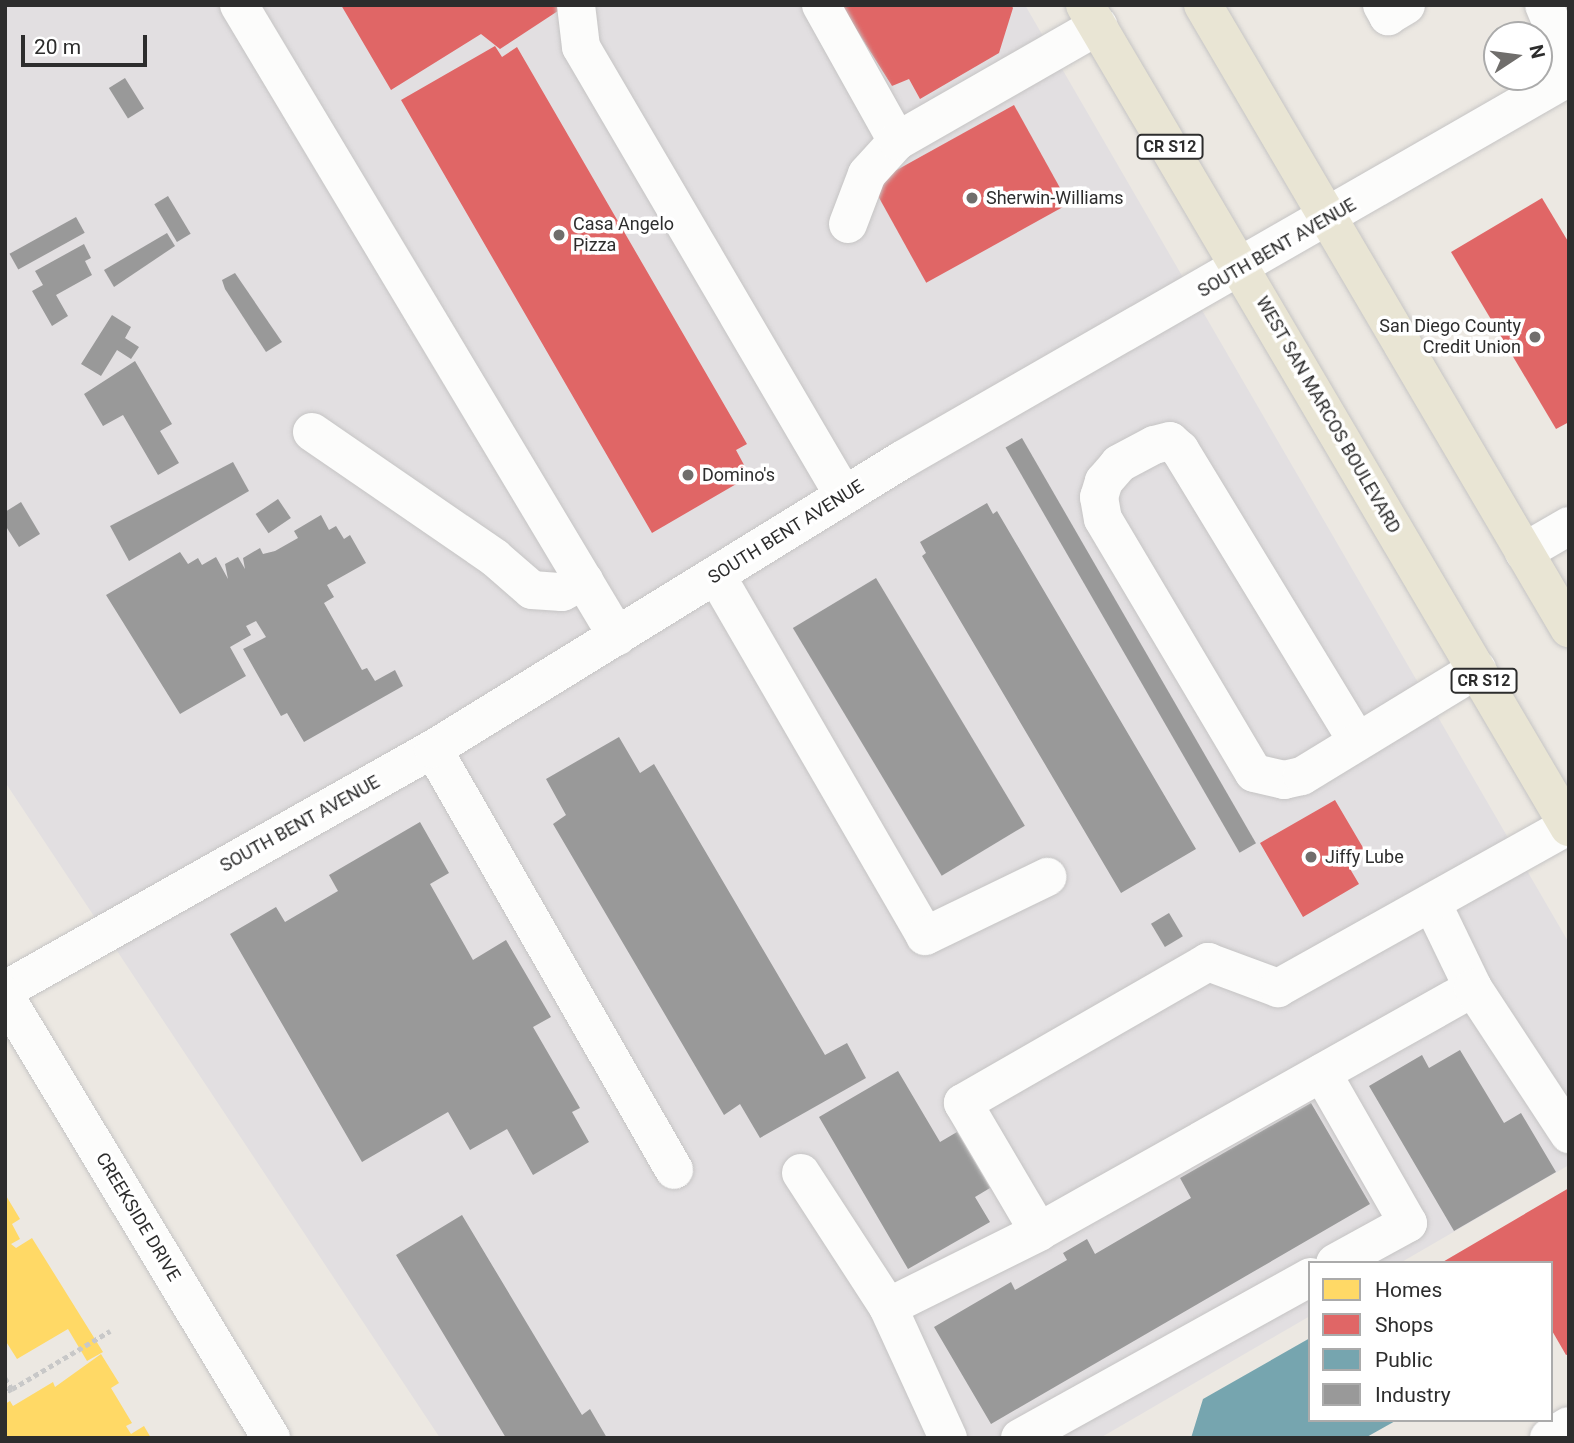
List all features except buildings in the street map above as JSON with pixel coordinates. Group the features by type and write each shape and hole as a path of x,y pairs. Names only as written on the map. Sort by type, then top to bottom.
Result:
{"main road":[{"path":"1203,5 1569,628"},
{"name":"WEST SAN MARCOS BOULEVARD","path":"1091,15 1568,826"}],"street":[{"path":"240,5 617,636"},
{"path":"576,5 581,47 844,496"},
{"path":"821,5 897,141"},
{"path":"1382,5 1388,16 1406,5"},
{"path":"1544,5 1569,65"},
{"path":"848,224 867,174 897,141 1091,15"},
{"name":"SOUTH BENT AVENUE","path":"5,990 433,749 844,496 1569,77"},
{"path":"312,432 495,558 531,590 562,592 584,581"},
{"path":"1356,741 1180,450 1170,441 1154,445 1119,464 1104,481 1099,497 1102,519 1243,760 1254,773 1284,780 1301,776 1477,669"},
{"path":"1524,552 1569,526"},
{"path":"716,575 925,936 1047,877"},
{"path":"433,749 674,1170"},
{"path":"1040,1232 963,1103 1208,961 1278,988 1568,826"},
{"path":"1432,902 1473,988 1569,1134"},
{"path":"888,1307 1040,1232 1473,988"},
{"name":"CREEKSIDE DRIVE","path":"5,996 271,1438"},
{"path":"1322,1073 1408,1223 1339,1261"},
{"path":"801,1173 888,1307 948,1438"},
{"path":"1020,1438 1308,1278"},
{"path":"1549,1438 1569,1426"}],"path":[{"path":"5,1394 110,1331"},
{"path":"5,1378 12,1390"}],"shaded area":[{"path":"5,5 1025,5 1569,943 1569,1165 1403,1261 1308,1261 1308,1317 1100,1438 440,1438 5,782"}],"place":[{"name":"Sherwin-Williams","path":"972,198"},
{"name":"Casa Angelo Pizza","path":"559,235"},
{"name":"San Diego County Credit Union","path":"1535,337"},
{"name":"Domino's","path":"688,475"},
{"name":"Jiffy Lube","path":"1311,857"}]}
